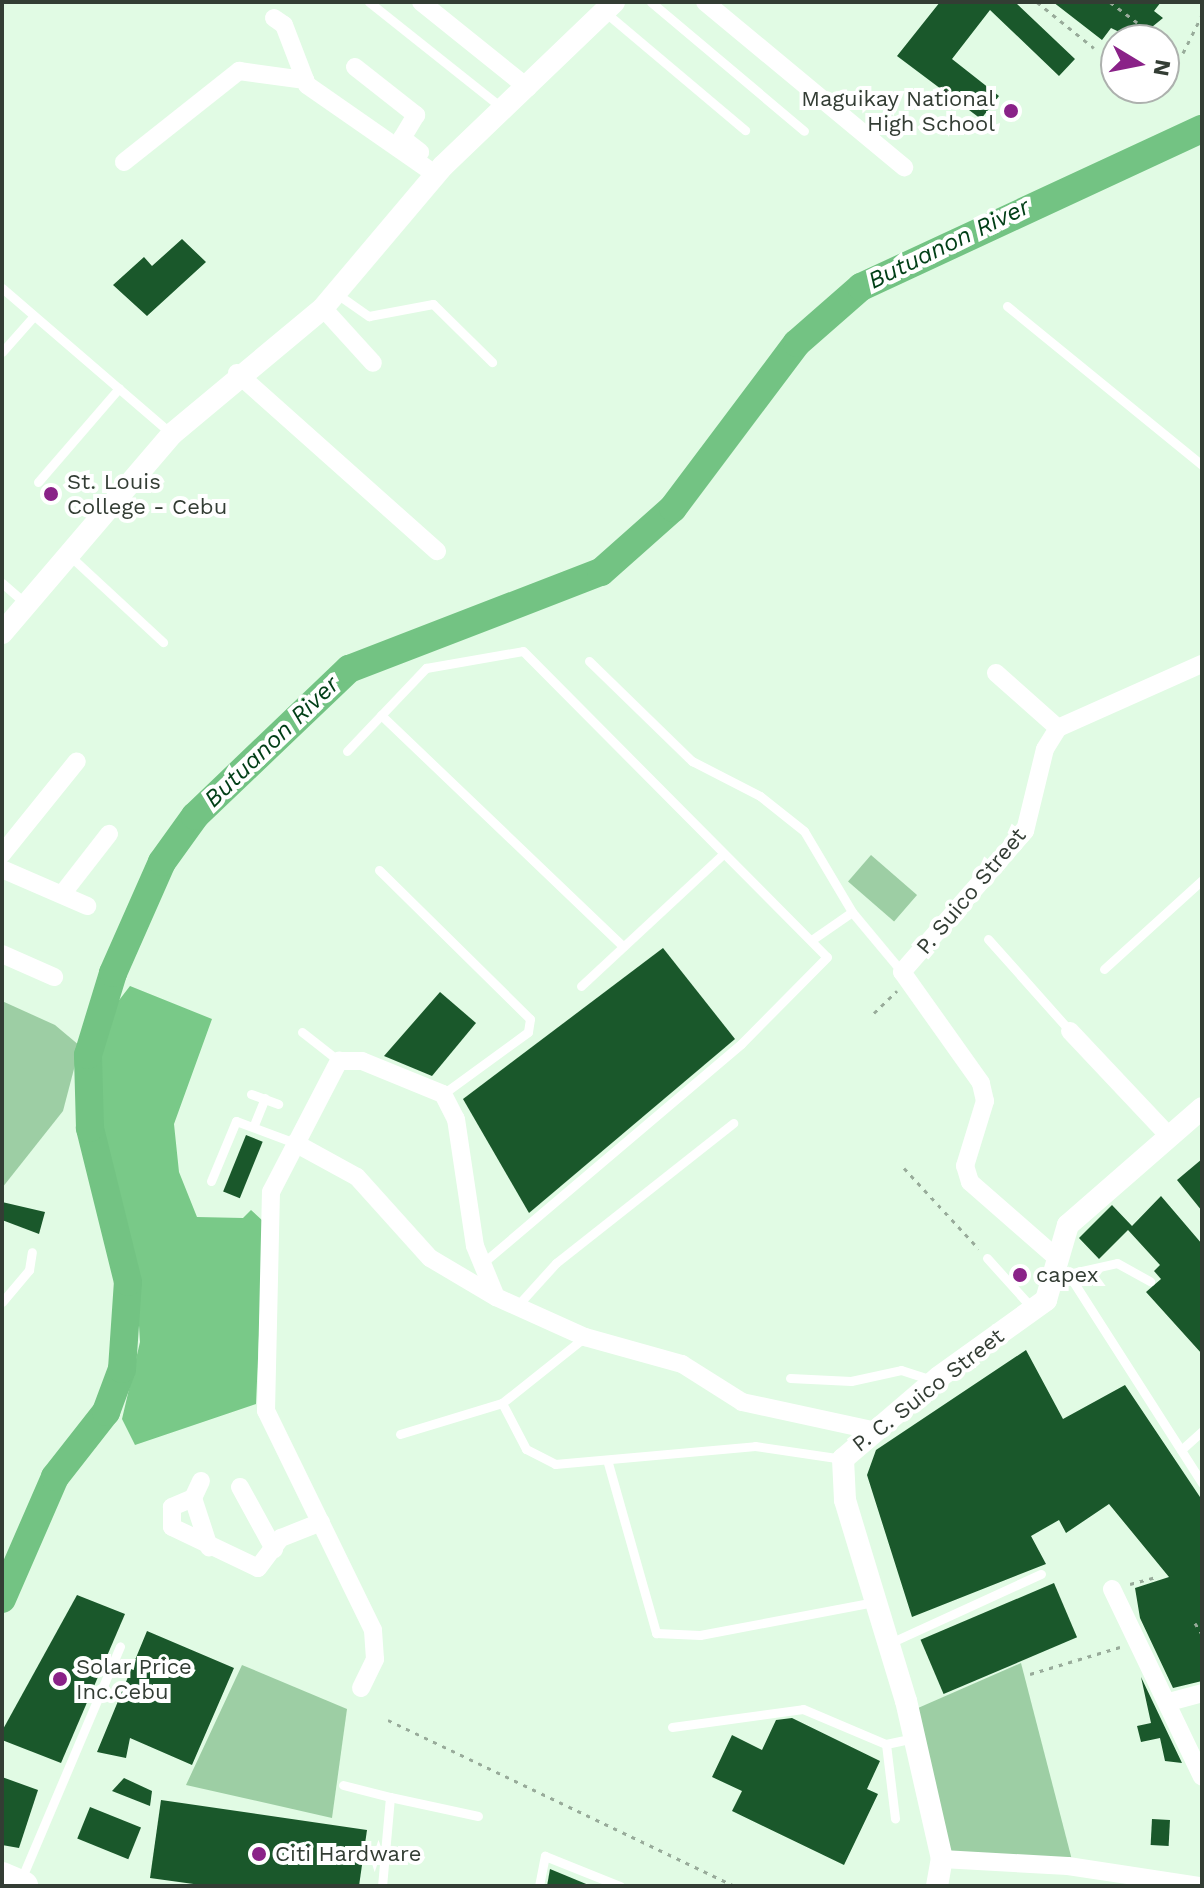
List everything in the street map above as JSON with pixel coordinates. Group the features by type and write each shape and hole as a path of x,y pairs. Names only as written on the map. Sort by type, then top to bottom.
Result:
{"street":[{"path":"421,2 528,88"},
{"path":"705,2 904,167"},
{"path":"2,633 172,434 237,373 329,300 439,170 610,8"},
{"path":"274,18 284,25 305,80"},
{"path":"355,67 413,111 403,141 439,170"},
{"path":"124,162 239,71 305,80 439,170"},
{"path":"329,300 373,363"},
{"path":"237,373 437,551"},
{"path":"996,673 1058,728 1202,664"},
{"name":"P. Suico Street","path":"906,975 1025,831 1045,749 1058,728"},
{"path":"2,854 77,761"},
{"path":"63,893 109,834"},
{"path":"2,869 87,906"},
{"path":"2,954 54,977"},
{"path":"906,975 981,1083 985,1101 965,1166 970,1182 1061,1270"},
{"path":"1070,1031 1170,1137"},
{"path":"361,1688 375,1659 373,1630 266,1411 268,1211 295,1143 339,1061 362,1061 443,1094 456,1119 481,1264 496,1297"},
{"name":"P. C. Suico Street","path":"937,1886 942,1859 890,1643 845,1500 843,1459 872,1430 933,1381 1034,1310 1061,1270 1068,1225 1202,1108"},
{"path":"295,1143 357,1177 430,1258 496,1297 585,1337 682,1364 742,1402 872,1430"},
{"path":"240,1487 274,1549"},
{"path":"209,1547 197,1489 172,1507 167,1518 209,1547 258,1568 281,1538 321,1522"},
{"path":"1112,1589 1169,1702 1202,1777"},
{"path":"1169,1702 1202,1693"},
{"path":"942,1859 1068,1866 1200,1886"}],"lane":[{"path":"369,2 504,109"},
{"path":"651,2 804,131"},
{"path":"610,8 745,130"},
{"path":"2,288 172,434"},
{"path":"329,300 369,316 433,304 492,362"},
{"path":"1007,306 1202,465"},
{"path":"2,352 34,316"},
{"path":"38,482 119,388"},
{"path":"70,556 163,642"},
{"path":"2,583 26,604"},
{"path":"347,751 426,668 523,651 723,854 813,939 827,963 481,1264"},
{"path":"589,661 692,761 760,796 804,831 852,912 906,975"},
{"path":"381,715 623,946"},
{"path":"581,986 723,854"},
{"path":"379,870 530,1019 528,1032 443,1094"},
{"path":"1104,969 1202,880"},
{"path":"813,939 852,912"},
{"path":"988,939 1070,1031"},
{"path":"302,1032 339,1061"},
{"path":"251,1094 278,1104"},
{"path":"254,1125 265,1098"},
{"path":"211,1181 236,1121 254,1125 295,1143"},
{"path":"517,1306 556,1263 733,1123"},
{"path":"2,1302 24,1279 32,1252"},
{"path":"987,1258 1034,1310"},
{"path":"1150,1281 1117,1263 1061,1270 1202,1483"},
{"path":"400,1434 502,1403 585,1337"},
{"path":"790,1378 851,1381 901,1370 933,1381"},
{"path":"502,1403 538,1461 608,1463 755,1446 843,1459"},
{"path":"1181,1450 1202,1431"},
{"path":"608,1463 656,1633 700,1635 876,1602"},
{"path":"890,1643 1041,1574"},
{"path":"15,1882 120,1646"},
{"path":"672,1727 803,1709 886,1744 915,1738"},
{"path":"886,1744 895,1818"},
{"path":"343,1785 478,1816"},
{"path":"382,1886 390,1797"},
{"path":"539,1886 545,1856 620,1886"}],"path":[{"path":"1037,2 1094,48"},
{"path":"1110,2 1137,22"},
{"path":"1183,53 1202,15"},
{"path":"874,1013 906,975"},
{"path":"904,1168 987,1258"},
{"path":"1112,1589 1157,1577"},
{"path":"1195,1623 1202,1634"},
{"path":"1030,1674 1139,1642"},
{"path":"388,1720 734,1886"}],"green space":[{"path":"871,855 917,895 894,921 848,881"},
{"path":"130,986 212,1019 174,1124 179,1172 197,1217 243,1218 251,1210 264,1222 256,1404 135,1445 122,1419 140,1342 136,1277 103,1160 95,1084 113,1008"},
{"path":"2,1001 55,1025 80,1046 63,1111 2,1188"},
{"path":"1021,1663 1072,1860 949,1853 918,1708"},
{"path":"242,1665 347,1709 332,1818 186,1785"}],"building":[{"path":"940,2 1015,2 1075,59 1059,76 990,10 952,59 999,96 981,119 897,56"},
{"path":"1053,2 1161,2 1154,11 1163,18 1156,24 1100,24 1100,38"},
{"path":"182,239 206,262 147,316 113,285 144,257 152,266"},
{"path":"663,948 735,1039 529,1213 463,1099"},
{"path":"440,992 476,1023 432,1076 384,1056"},
{"path":"246,1135 263,1142 240,1198 223,1192"},
{"path":"1202,1159 1202,1211 1177,1180"},
{"path":"1161,1196 1202,1244 1202,1354 1146,1292 1161,1279 1154,1271 1160,1265 1128,1230 1099,1259 1079,1238 1112,1205 1132,1226"},
{"path":"2,1202 45,1212 39,1234 2,1220"},
{"path":"1026,1350 1063,1419 1125,1385 1202,1500 1202,1681 1173,1688 1140,1618 1135,1588 1169,1577 1109,1504 1066,1533 1059,1520 1031,1536 1046,1564 912,1617 867,1475 876,1450"},
{"path":"1054,1583 1077,1637 944,1694 921,1640"},
{"path":"77,1595 125,1614 61,1763 2,1740 2,1731"},
{"path":"147,1631 234,1668 192,1765 130,1738 126,1758 97,1752"},
{"path":"1141,1677 1182,1763 1165,1761 1160,1738 1141,1742 1137,1726 1151,1723"},
{"path":"792,1718 880,1761 867,1789 878,1794 844,1865 732,1811 742,1791 712,1777 732,1735 762,1750 776,1720"},
{"path":"2,1777 38,1790 19,1848 2,1845"},
{"path":"124,1778 152,1791 150,1806 112,1791"},
{"name":"Citi Hardware","path":"161,1800 367,1830 359,1886 208,1886 150,1878"},
{"path":"90,1807 141,1828 128,1859 77,1839"},
{"path":"1152,1819 1170,1820 1169,1846 1151,1845"},
{"path":"550,1869 591,1886 547,1886"}],"waterway":[{"name":"Butuanon River","path":"2,1599 55,1477 106,1412 122,1369 128,1282 90,1128 88,1055 113,973 162,862 195,816 349,669 601,572 673,508 797,343 861,287 1202,129"}],"place":[{"name":"Maguikay National High School","path":"1011,111"},
{"name":"St. Louis College - Cebu","path":"51,494"},
{"name":"capex","path":"1020,1275"},
{"name":"Solar Price Inc.Cebu","path":"60,1679"},
{"name":"Citi Hardware","path":"259,1854"}]}
